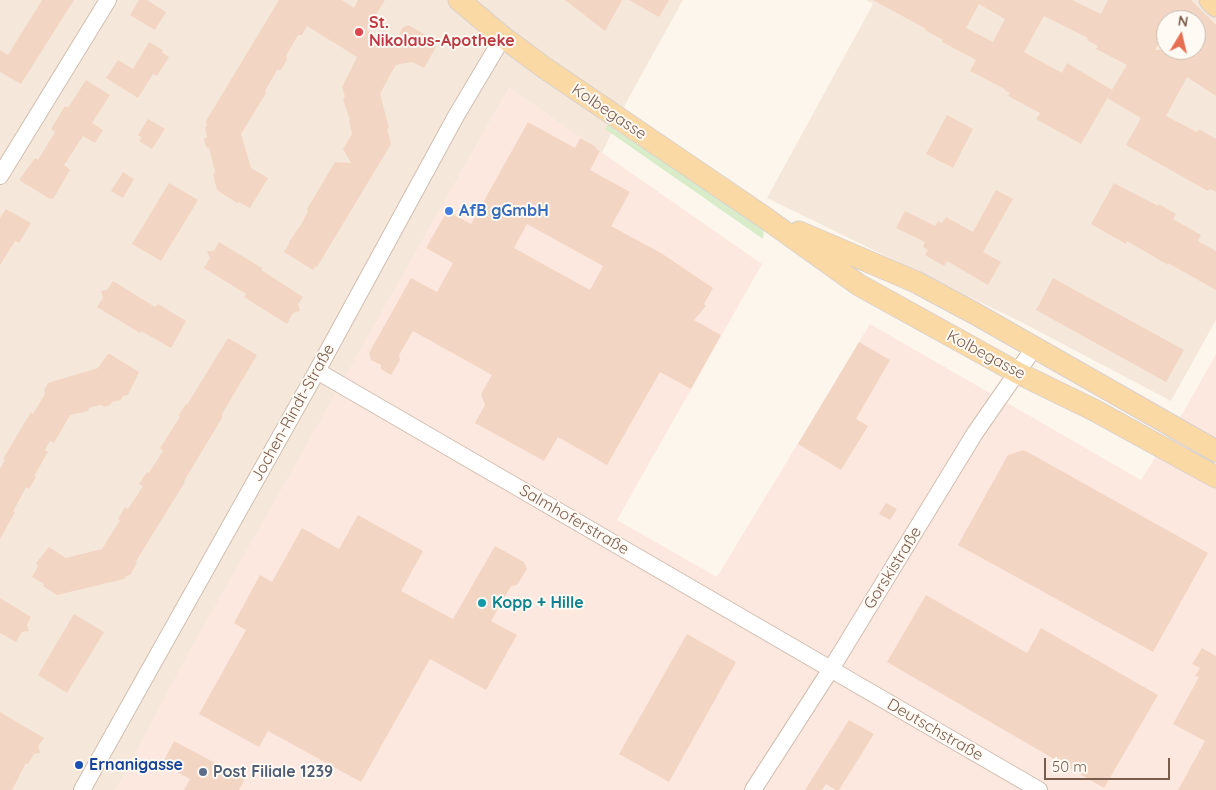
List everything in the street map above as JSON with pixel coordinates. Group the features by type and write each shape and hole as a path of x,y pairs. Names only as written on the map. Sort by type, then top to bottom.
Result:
{"main road":[{"name":"Kolbegasse","path":"459,0 503,37 570,86 764,217 859,285 1018,373 1094,410 1216,477"},
{"path":"1210,0 1216,6"},
{"name":"Kolbegasse","path":"764,217 916,282 1216,451"}],"street":[{"path":"0,176 108,0"},
{"name":"Jochen-Rindt-Straße","path":"82,790 317,371 456,116 503,37"},
{"name":"Gorskistraße","path":"754,790 831,669 975,433 1034,348"},
{"name":"Salmhoferstraße","path":"317,371 831,669"},
{"name":"Deutschstraße","path":"831,669 1038,790"}],"shaded area":[{"path":"0,0 683,0 627,101 602,153 509,88 190,652 116,790 0,790"},
{"path":"866,0 1216,0 1216,320 1171,401 1025,324 767,198 873,4"},
{"path":"509,88 762,264 617,520 717,577 870,324 1141,480 1184,411 1216,354 1216,790 116,790 189,652"}],"green space":[{"path":"608,125 764,228 763,239 605,129"}],"building":[{"path":"42,0 74,0 21,84 0,72 0,50 8,55"},
{"path":"139,0 147,0 166,12 155,30 130,15"},
{"path":"279,0 342,0 354,8 358,0 385,0 366,30 383,39 398,37 402,28 408,25 426,35 424,39 436,47 424,68 412,62 396,65 390,75 380,94 391,144 317,267 315,266 313,270 284,252 335,162 351,163 343,149 352,134 350,120 343,99 345,97 342,87 357,57 307,26 302,35 298,35 286,56 287,59 281,70 277,70 265,91 266,93 241,134 251,168 268,178 250,208 239,202 237,203 217,190 209,148 206,147 204,139 207,137 206,121"},
{"path":"565,0 622,0 605,31"},
{"path":"629,0 669,0 659,17"},
{"path":"873,0 1072,0 1101,14 1108,0 1191,0 1201,10 1156,10 1156,60 1206,60 1206,15 1216,25 1216,96 1187,77 1166,116 1197,132 1199,129 1216,139 1216,192 1210,189 1208,191 1126,145 1141,118 1107,98 1081,144 1036,119 1040,113 1008,96 1010,93 1005,89 970,71 976,60 942,42 943,40","holes":["979,4 1005,19 993,42 966,28","1044,16 1088,38 1087,40 1098,46 1096,49 1127,65 1112,90 1067,63 1062,73 1024,52"]},
{"path":"149,42 163,50 162,52 169,57 157,76 153,74 138,98 106,78 118,60 133,69"},
{"path":"86,80 110,95 92,123 103,130 95,143 83,136 64,165 70,170 53,199 50,199 19,180 35,158 38,160 55,132 51,129 65,106 68,108"},
{"path":"947,115 973,129 953,168 926,154"},
{"path":"148,119 165,129 152,149 139,141 142,138 138,135"},
{"path":"528,122 575,148 580,138 596,147 600,151 590,170 630,192 611,226 661,253 713,288 704,304 706,306 694,320 721,335 691,389 660,372 607,465 558,437 544,461 475,423 485,405 481,394 492,375 413,331 399,355 400,360 391,375 381,369 381,365 371,360 369,353 411,278 437,292 453,263 426,248 447,211 471,224","holes":["527,224 603,266 590,290 514,248"]},
{"path":"123,172 134,179 123,198 111,191"},
{"path":"169,183 198,200 161,261 132,244"},
{"path":"1114,183 1176,214 1173,219 1201,235 1198,241 1216,251 1216,290 1127,241 1126,244 1091,224"},
{"path":"996,190 1013,199 983,252 1001,262 988,285 947,261 944,266 925,255 928,250 923,247 925,242 896,228 905,211 935,226 938,221 942,223 946,217 973,232"},
{"path":"6,209 31,223 19,243 15,241 0,265 0,218"},
{"path":"219,242 262,268 261,270 303,297 298,304 300,311 293,313 287,324 244,297 246,294 204,268 210,258 207,251 214,251"},
{"path":"1053,278 1184,350 1166,382 1036,310"},
{"path":"113,281 155,307 158,304 186,321 171,348 141,331 140,333 97,307 103,298 101,291 107,290"},
{"path":"228,338 257,355 185,482 136,561 137,563 130,575 124,579 57,595 43,586 44,584 32,577 38,566 36,563 49,547 66,558 102,549 120,520 118,519 125,507 128,509 143,486 139,484 147,472 149,473 163,451 160,448 180,417 178,416 187,405"},
{"path":"859,342 890,360 856,419 868,426 841,470 798,444"},
{"path":"108,354 139,372 128,395 123,396 121,400 112,402 110,405 89,408 88,411 70,415 54,443 50,441 45,450 48,452 34,476 36,477 29,489 26,487 0,539 0,469 5,460 3,459 31,412 33,414 45,394 44,390 48,383 98,368"},
{"path":"1024,450 1208,553 1153,652 958,545 1008,455"},
{"path":"886,503 897,509 890,520 879,514"},
{"path":"358,515 423,551 401,591 453,619 495,546 524,562 527,569 517,585 511,586 491,621 517,635 486,690 430,659 361,782 268,731 259,747 199,714 246,630 234,623 260,575 272,582 302,528 339,549"},
{"path":"926,595 1027,653 1041,628 1158,695 1104,788 887,662"},
{"path":"0,598 31,617 27,625 29,631 22,632 16,642 0,633"},
{"path":"74,614 104,632 67,693 38,675"},
{"path":"687,634 736,662 669,782 619,754"},
{"path":"1202,648 1216,656 1216,790 1178,790 1205,741 1173,724 1199,677 1195,676 1200,668 1192,664"},
{"path":"0,712 44,738 38,746 40,753 34,754 28,764 26,763 12,790 0,790"},
{"path":"849,720 874,734 839,790 826,784 822,790 805,790"},
{"name":"Post Filiale 1239","path":"174,741 245,779 239,790 184,790 190,779 162,764"}],"place":[{"name":"St. Nikolaus-Apotheke","path":"359,32"},
{"name":"AfB gGmbH","path":"449,211"},
{"name":"Kopp + Hille","path":"482,603"},
{"name":"Ernanigasse","path":"79,765"},
{"name":"Post Filiale 1239","path":"203,772"}]}
